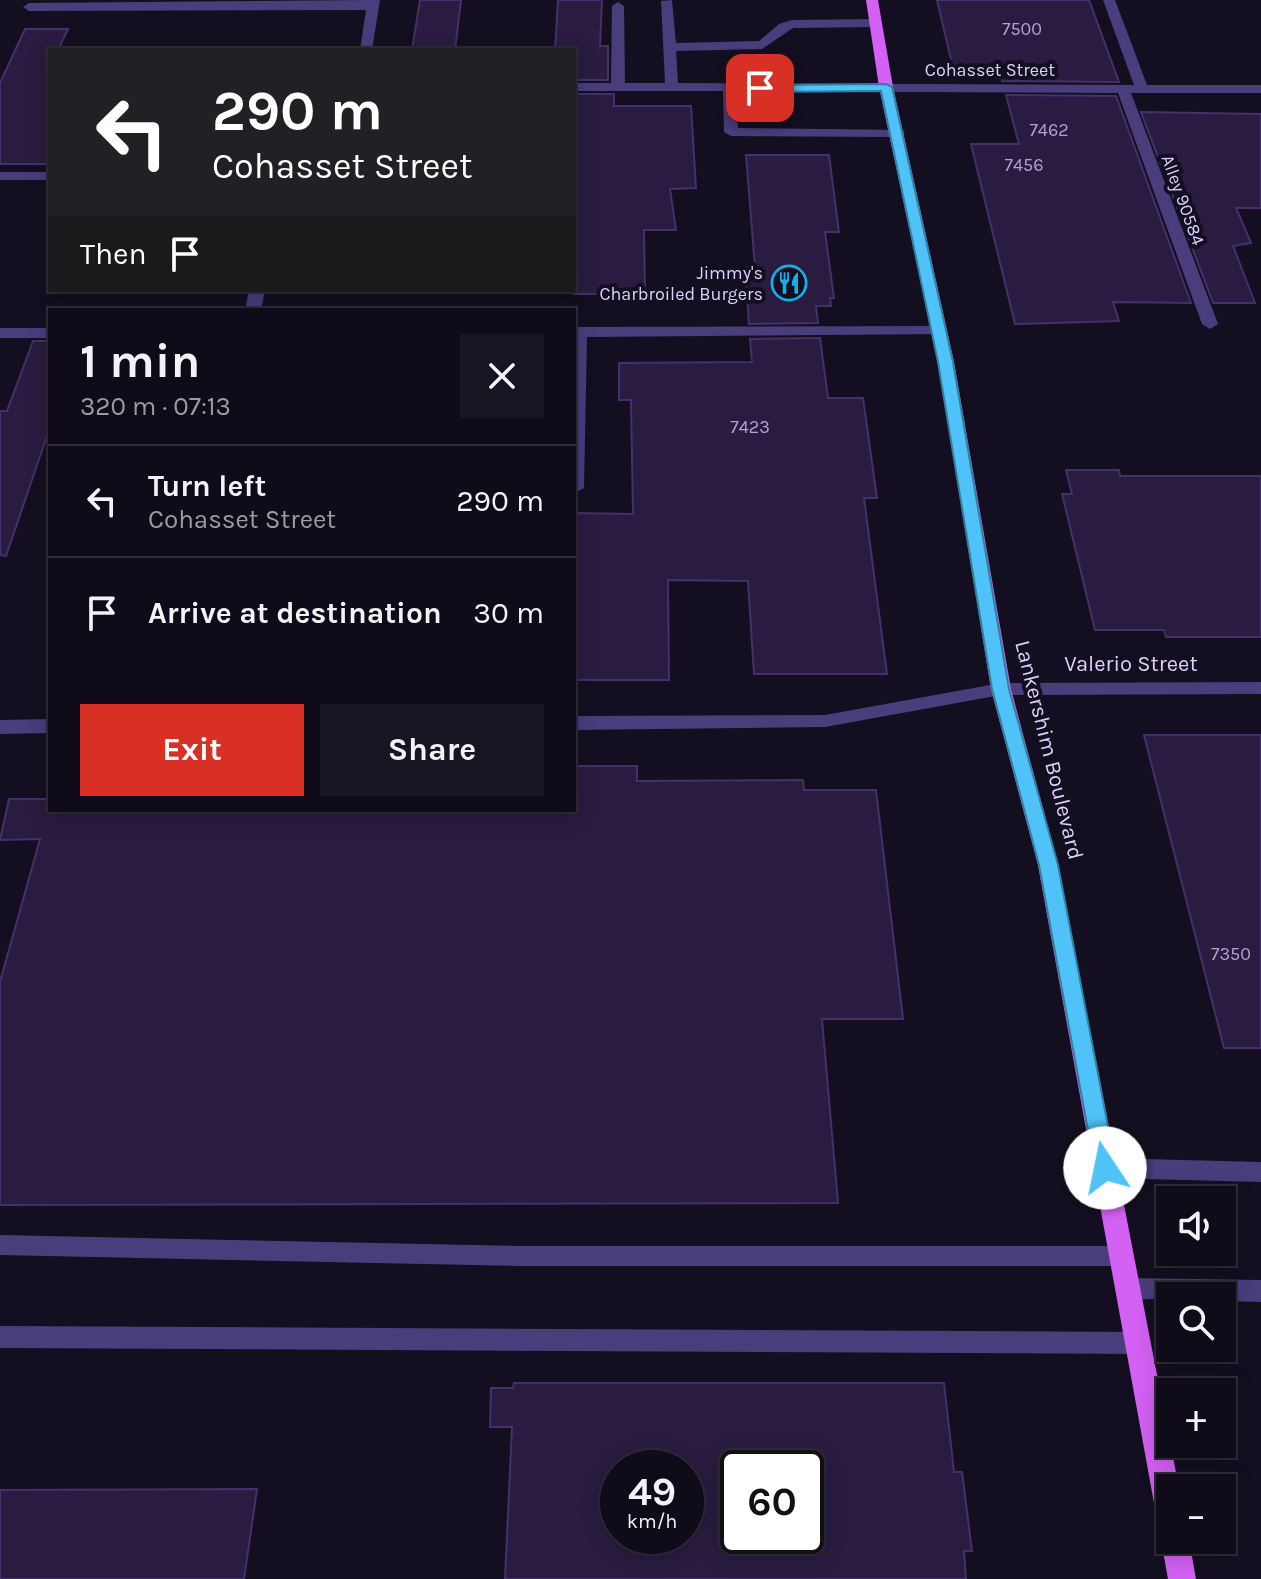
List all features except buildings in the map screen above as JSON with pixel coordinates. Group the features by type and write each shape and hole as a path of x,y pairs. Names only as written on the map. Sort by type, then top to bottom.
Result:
{"main road":[{"name":"Lankershim Boulevard","path":"872,0 886,87 939,331 972,503 1001,689 1048,865 1163,1474"},
{"path":"1178,1554 1182,1579"}],"street":[{"path":"1109,0 1142,89"},
{"path":"667,1 672,88"},
{"path":"29,7 374,3 366,48"},
{"path":"618,6 618,88"},
{"path":"669,47 762,45 783,27 792,24 876,23"},
{"name":"Cohasset Street","path":"576,87 1261,89"},
{"path":"729,89 731,132 898,133"},
{"name":"Alley 90584","path":"1123,89 1210,324"},
{"path":"0,176 48,176"},
{"path":"576,332 939,331"},
{"path":"0,333 48,333"},
{"name":"Valerio Street","path":"576,723 825,721 1001,689 1261,688"},
{"path":"0,727 48,726"},
{"path":"1105,1168 1261,1172"},
{"path":"0,1245 516,1256 1122,1256"},
{"path":"1128,1289 1261,1291"},
{"path":"0,1337 1138,1343"}],"place":[{"name":"Jimmy's Charbroiled Burgers","path":"789,283"}],"route":[{"path":"760,88 886,87 946,362 1001,689 1048,865 1105,1168"}]}
